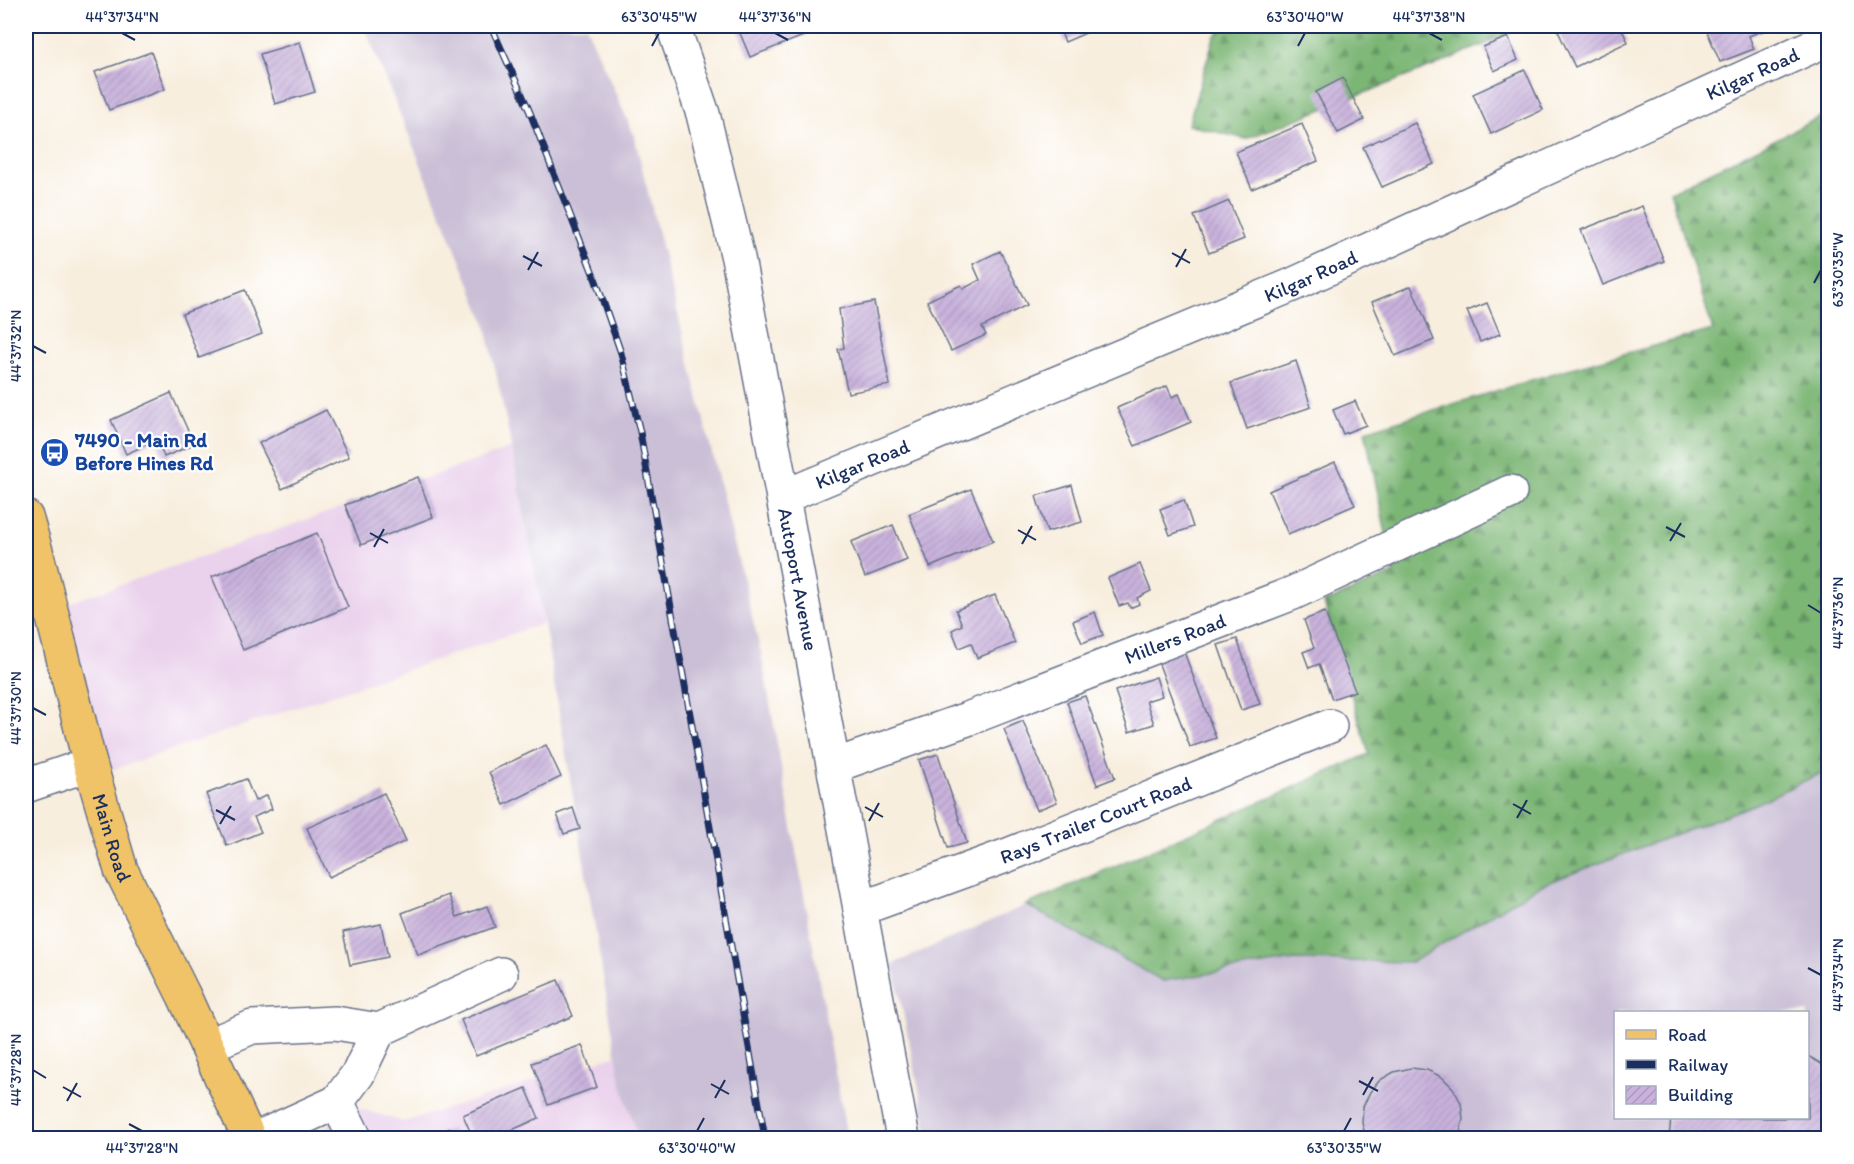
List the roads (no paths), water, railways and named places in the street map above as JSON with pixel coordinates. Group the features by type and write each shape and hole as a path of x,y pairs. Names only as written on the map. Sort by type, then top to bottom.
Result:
{"main road":[{"name":"Main Road","path":"26,517 90,764 121,870 184,996 249,1138"}],"street":[{"name":"Autoport Avenue","path":"673,26 703,114 738,258 903,1138"},
{"name":"Kilgar Road","path":"783,498 1292,285 1828,39"},
{"name":"Millers Road","path":"834,766 981,713 1293,593 1510,492"},
{"name":"Rays Trailer Court Road","path":"860,909 1008,855 1330,726"},
{"path":"26,786 90,764"},
{"path":"207,1047 252,1027 335,1023 378,1030 501,974"},
{"path":"258,1138 337,1102 358,1074 378,1030"},
{"path":"337,1102 355,1138"}],"railway":[{"path":"491,26 529,110 596,281 621,353 640,432 765,1138"}],"place":[{"name":"7490 - Main Rd Before Hines Rd","path":"54,452"}]}
